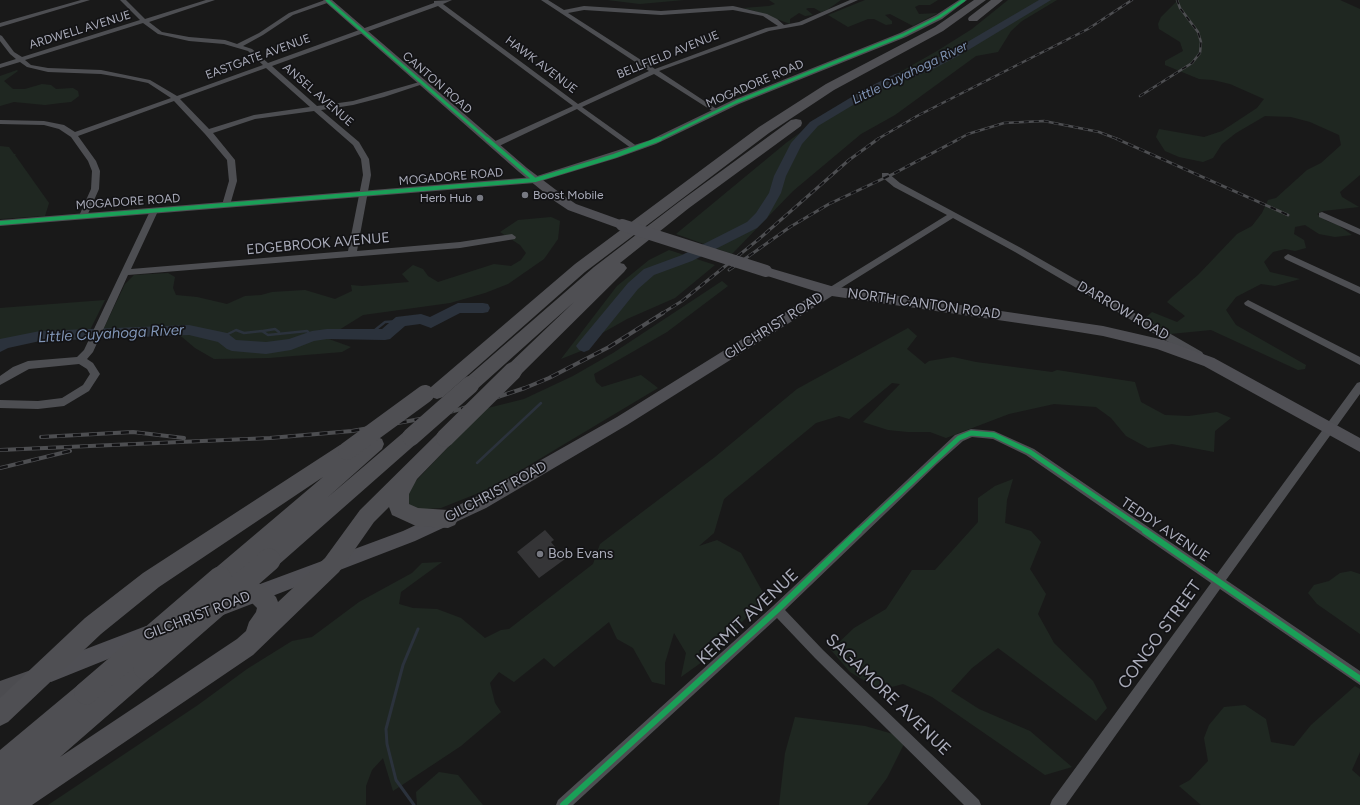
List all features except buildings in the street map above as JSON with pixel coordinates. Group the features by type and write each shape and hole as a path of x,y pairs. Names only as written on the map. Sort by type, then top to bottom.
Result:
{"highway":[{"path":"0,714 43,675 93,626 152,580 347,451 431,393 470,363 580,268 764,130 830,87 939,29 981,0"},
{"path":"0,792 411,437 599,271 774,138 823,105 938,42 963,26 998,0"},
{"path":"10,805 245,647 332,565 367,516 411,471 684,205"},
{"path":"0,766 375,444 431,393"},
{"path":"411,471 400,490 399,509 416,518 448,519"},
{"path":"245,647 267,616 268,604 257,593"}],"main road":[{"name":"CANTON ROAD","path":"327,1 535,180"},
{"name":"NORTH CANTON ROAD","path":"535,180 572,207 622,225 830,291 1103,331 1159,344 1209,362"},
{"name":"GILCHRIST ROAD","path":"0,690 332,565 448,519 510,487 614,426 830,291"},
{"name":"DARROW ROAD","path":"1209,362 1360,446"}],"street":[{"path":"0,25 87,0"},
{"name":"ANSEL AVENUE","path":"123,0 144,21 156,30 176,37 225,42 239,45 250,50 350,137 363,154 367,165 368,175 352,254"},
{"name":"ARDWELL AVENUE","path":"0,66 212,0"},
{"name":"EASTGATE AVENUE","path":"74,135 362,31 436,2 449,0"},
{"path":"544,0 716,111"},
{"name":"BELLFIELD AVENUE","path":"494,145 654,71 768,29 800,24 855,0"},
{"name":"MOGADORE ROAD","path":"0,223 535,180 635,149 716,111 904,35 939,17 964,0"},
{"path":"239,45 261,34 291,14 327,1"},
{"name":"HAWK AVENUE","path":"436,2 635,149"},
{"path":"563,12 584,8 627,12 661,13 733,8 765,15 775,20 783,27"},
{"path":"0,37 19,60 29,66 44,69 101,72 132,77 150,82 176,98 228,155 233,165 233,180 226,205"},
{"path":"208,132 254,117 368,100 423,83"},
{"path":"0,122 44,123 61,127 74,135 92,161 96,171 95,189 83,216"},
{"name":"DARROW ROAD","path":"885,175 897,185 1018,250 1209,362"},
{"path":"80,360 88,352 92,344 126,272 133,252 154,211"},
{"path":"1322,215 1360,232"},
{"name":"GILCHRIST ROAD","path":"830,291 953,216"},
{"name":"EDGEBROOK AVENUE","path":"126,272 460,245 512,237"},
{"path":"1288,257 1360,291"},
{"path":"1248,303 1360,361"},
{"path":"0,381 16,370 28,365 80,360 90,366 95,374 86,388 72,398 53,404 0,404"},
{"name":"CONGO STREET","path":"1057,805 1360,386"},
{"name":"TEDDY AVENUE","path":"949,447 964,435 971,433 994,435 1016,444 1360,679"},
{"name":"KERMIT AVENUE","path":"563,805 777,610 949,447"},
{"name":"SAGAMORE AVENUE","path":"777,610 819,654 974,805"}],"shaded area":[{"path":"607,0 684,0 640,4"},
{"path":"769,0 841,0 827,10 821,12 814,8 808,8 806,9 813,15 805,16 799,13 790,19 790,24 743,8 769,6 775,4"},
{"path":"865,0 938,0 930,5 919,5 915,7 919,14 938,13 913,26 890,14 885,15 892,21 892,24 886,25 874,19 868,19 848,27 828,15"},
{"path":"1008,0 1057,0 1022,21 1011,31 998,52 976,56 895,115 861,134 793,191 732,254 676,234 786,143 823,116 937,51 972,29"},
{"path":"1178,0 1340,0 1360,9 1360,175 1340,192 1342,197 1359,207 1323,211 1317,214 1327,221 1338,225 1352,235 1335,237 1319,234 1305,225 1295,227 1294,234 1304,240 1306,248 1295,251 1285,249 1273,252 1264,262 1270,272 1300,279 1275,286 1261,284 1236,297 1226,310 1236,325 1306,365 1305,369 1298,370 1211,330 1170,334 1144,319 1152,312 1177,322 1185,316 1167,302 1198,275 1237,234 1252,226 1262,213 1268,200 1276,198 1307,170 1321,163 1341,145 1339,135 1310,122 1291,117 1265,116 1236,133 1222,144 1213,158 1203,162 1179,157 1165,151 1156,137 1159,129 1204,137 1222,131 1257,108 1264,99 1230,84 1213,80 1199,79 1165,65 1165,61 1183,51 1180,42 1159,29 1158,24 1161,17"},
{"path":"17,70 18,71 4,81 13,89 25,89 42,84 51,85 56,89 73,88 78,91 79,96 71,102 45,105 14,102 0,106 0,76"},
{"path":"0,146 9,147 14,154 16,154 15,155 49,203 45,216 0,219"},
{"path":"551,217 560,221 558,239 544,259 508,284 485,293 450,303 363,315 326,338 351,347 342,352 269,358 214,359 195,348 182,337 160,332 101,334 125,284 134,275 168,273 175,277 173,288 176,295 197,297 227,304 245,296 261,295 272,292 305,290 335,299 352,291 351,285 362,286 409,282 402,274 413,265 423,269 428,276 438,282 494,264 511,266 521,260 526,253 520,245 500,232 518,220"},
{"path":"669,250 715,265 675,298 627,319 597,336 586,349 561,359 617,286 649,260"},
{"path":"722,281 728,286 667,332 594,374 596,382 602,387 641,375 658,388 491,488 441,508 413,510 405,501 414,483 484,409 524,399 573,376 613,353"},
{"path":"105,300 88,334 40,336 4,343 0,348 0,308"},
{"path":"908,328 917,336 907,349 925,364 929,361 953,357 976,362 1052,372 1057,370 1135,382 1141,402 1165,415 1189,416 1217,412 1231,418 1215,431 1214,452 1172,444 1148,448 1126,436 1111,418 1096,407 1054,404 1009,414 946,438 930,432 888,430 863,422 900,384 892,383 849,419 839,416 816,423 724,499 714,533 699,546 717,540 741,553 766,598 702,662 681,677 686,653 674,633 665,663 665,685 652,682 633,648 617,639 609,622 554,667 544,658 514,682 499,672 490,683 495,703 501,712 461,746 393,791 383,758 372,770 366,786 366,805 48,805 198,705 247,669 292,641 312,637 359,602 412,573 422,563 442,562 401,592 399,604 413,608 437,609 461,618 485,638 501,630 509,629 593,564 600,544 715,457 797,389"},
{"path":"1013,479 1007,500 1005,523 1031,531 1041,542 1030,569 1046,594 1038,614 1054,643 1093,681 1107,708 1096,721 998,648 972,668 951,691 979,709 1030,731 1072,767 1045,775 932,697 903,684 880,690 850,672 831,650 854,628 886,609 912,570 935,570 978,522 978,498 995,486"},
{"path":"1351,571 1360,574 1360,634 1317,604 1308,593 1314,585 1329,581 1340,573"},
{"path":"1355,686 1360,689 1360,752 1352,770 1360,777 1360,805 1201,805 1179,786 1190,780 1208,761 1204,738 1209,725 1224,707 1245,705 1266,719 1271,742 1294,746 1311,725"},
{"path":"795,717 865,726 907,738 887,778 867,805 779,805 785,753"},
{"path":"439,772 458,775 483,805 417,805 416,792"}],"waterway":[{"name":"Little Cuyahoga River","path":"584,346 633,286 649,272 687,258 752,225 762,215 765,207 775,193 780,176 797,143 814,124 869,91 899,76 912,74 931,66 956,53 1046,0"},
{"name":"Little Cuyahoga River","path":"0,346 4,343 40,336 189,330 222,337 232,345 266,348 291,344 312,336 327,334 385,335 401,321 421,319 431,323 458,308 483,308"},
{"name":"Little Cuyahoga River","path":"370,334 385,322 401,321"},
{"name":"Little Cuyahoga River","path":"263,331 275,329 279,332"},
{"name":"Little Cuyahoga River","path":"222,337 236,330 244,333 262,331 268,335 307,331 312,336"},
{"name":"Little Cuyahoga River","path":"477,463 541,403"},
{"path":"414,805 396,780 387,744 386,729 403,665 418,629"}],"railway":[{"path":"876,140 917,116 1088,29 1132,0"},
{"path":"1140,96 1192,63 1200,53 1201,42 1198,32 1180,8 1177,0"},
{"path":"957,140 968,134 1004,123 1044,121 1099,132 1120,140"},
{"path":"661,314 682,301 759,239 849,160 878,139"},
{"path":"729,270 790,227 829,204 893,174 959,139"},
{"path":"1117,139 1288,215"},
{"path":"0,450 270,438 352,431 426,418 461,409 525,388 549,378 609,347 663,313"},
{"path":"41,437 133,432 184,438"},
{"path":"0,468 70,451"}],"cycle path":[{"path":"327,0 535,180"},
{"path":"0,223 535,180 614,156 653,142 736,102 903,35 939,17 964,0"},
{"path":"563,805 777,610 933,461 959,438 971,433 994,435 1030,452 1360,679"}],"place":[{"name":"Boost Mobile","path":"525,195"},
{"name":"Herb Hub","path":"480,198"},
{"name":"Bob Evans","path":"540,554"}]}
